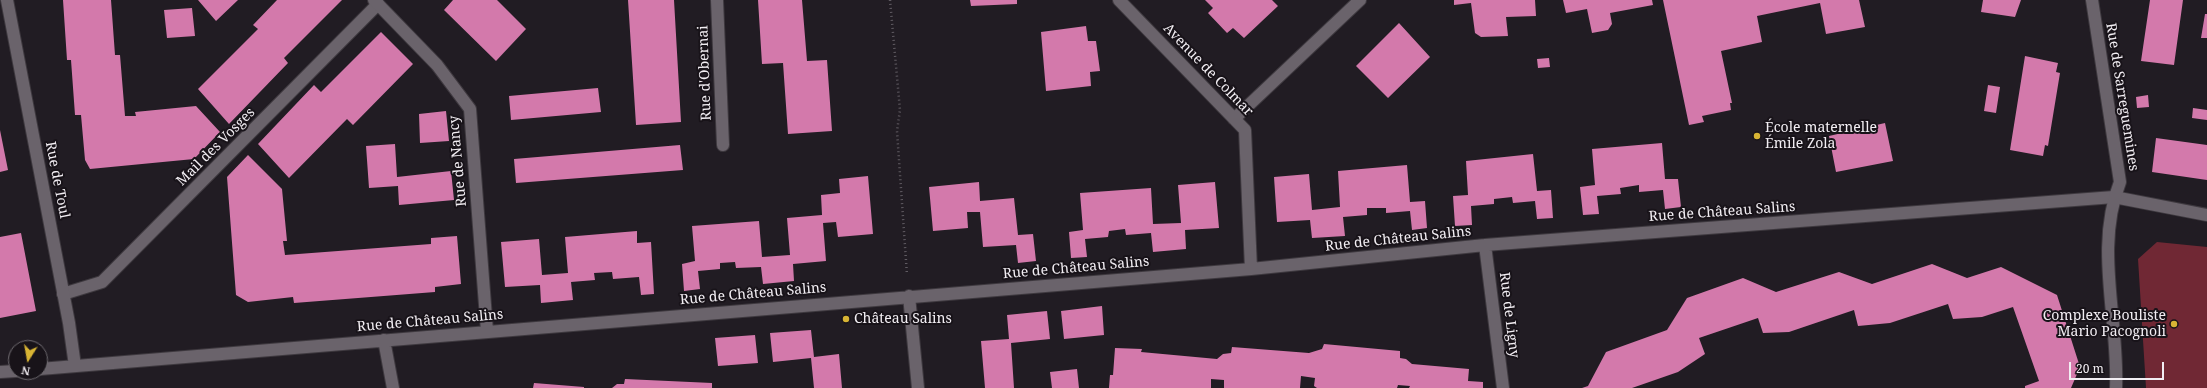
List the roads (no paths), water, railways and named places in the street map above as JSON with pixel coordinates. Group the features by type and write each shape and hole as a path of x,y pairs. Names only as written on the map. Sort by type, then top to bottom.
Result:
{"street":[{"name":"Rue de Toul","path":"8,0 75,366"},
{"name":"Rue d'Obernai","path":"717,0 723,145"},
{"name":"Avenue de Colmar","path":"1119,0 1245,130 1251,269"},
{"path":"1234,119 1360,0"},
{"name":"Rue de Sarreguemines","path":"2092,0 2119,165 2120,182 2114,197 2107,252 2116,366 2116,388"},
{"name":"Mail des Vosges","path":"63,294 102,282 378,1"},
{"name":"Rue de Nancy","path":"378,1 437,66 470,109 487,331"},
{"name":"Rue de Château Salins","path":"48,368 909,296 1251,269 1485,245 2114,197 2207,215"},
{"name":"Rue de Ligny","path":"1485,245 1503,388"},
{"path":"909,296 918,388"},
{"path":"384,340 393,388"}],"place":[{"name":"École maternelle Émile Zola","path":"1757,136"},
{"name":"Château Salins","path":"846,319"},
{"name":"Complexe Bouliste Mario Pacognoli","path":"2174,324"}]}
